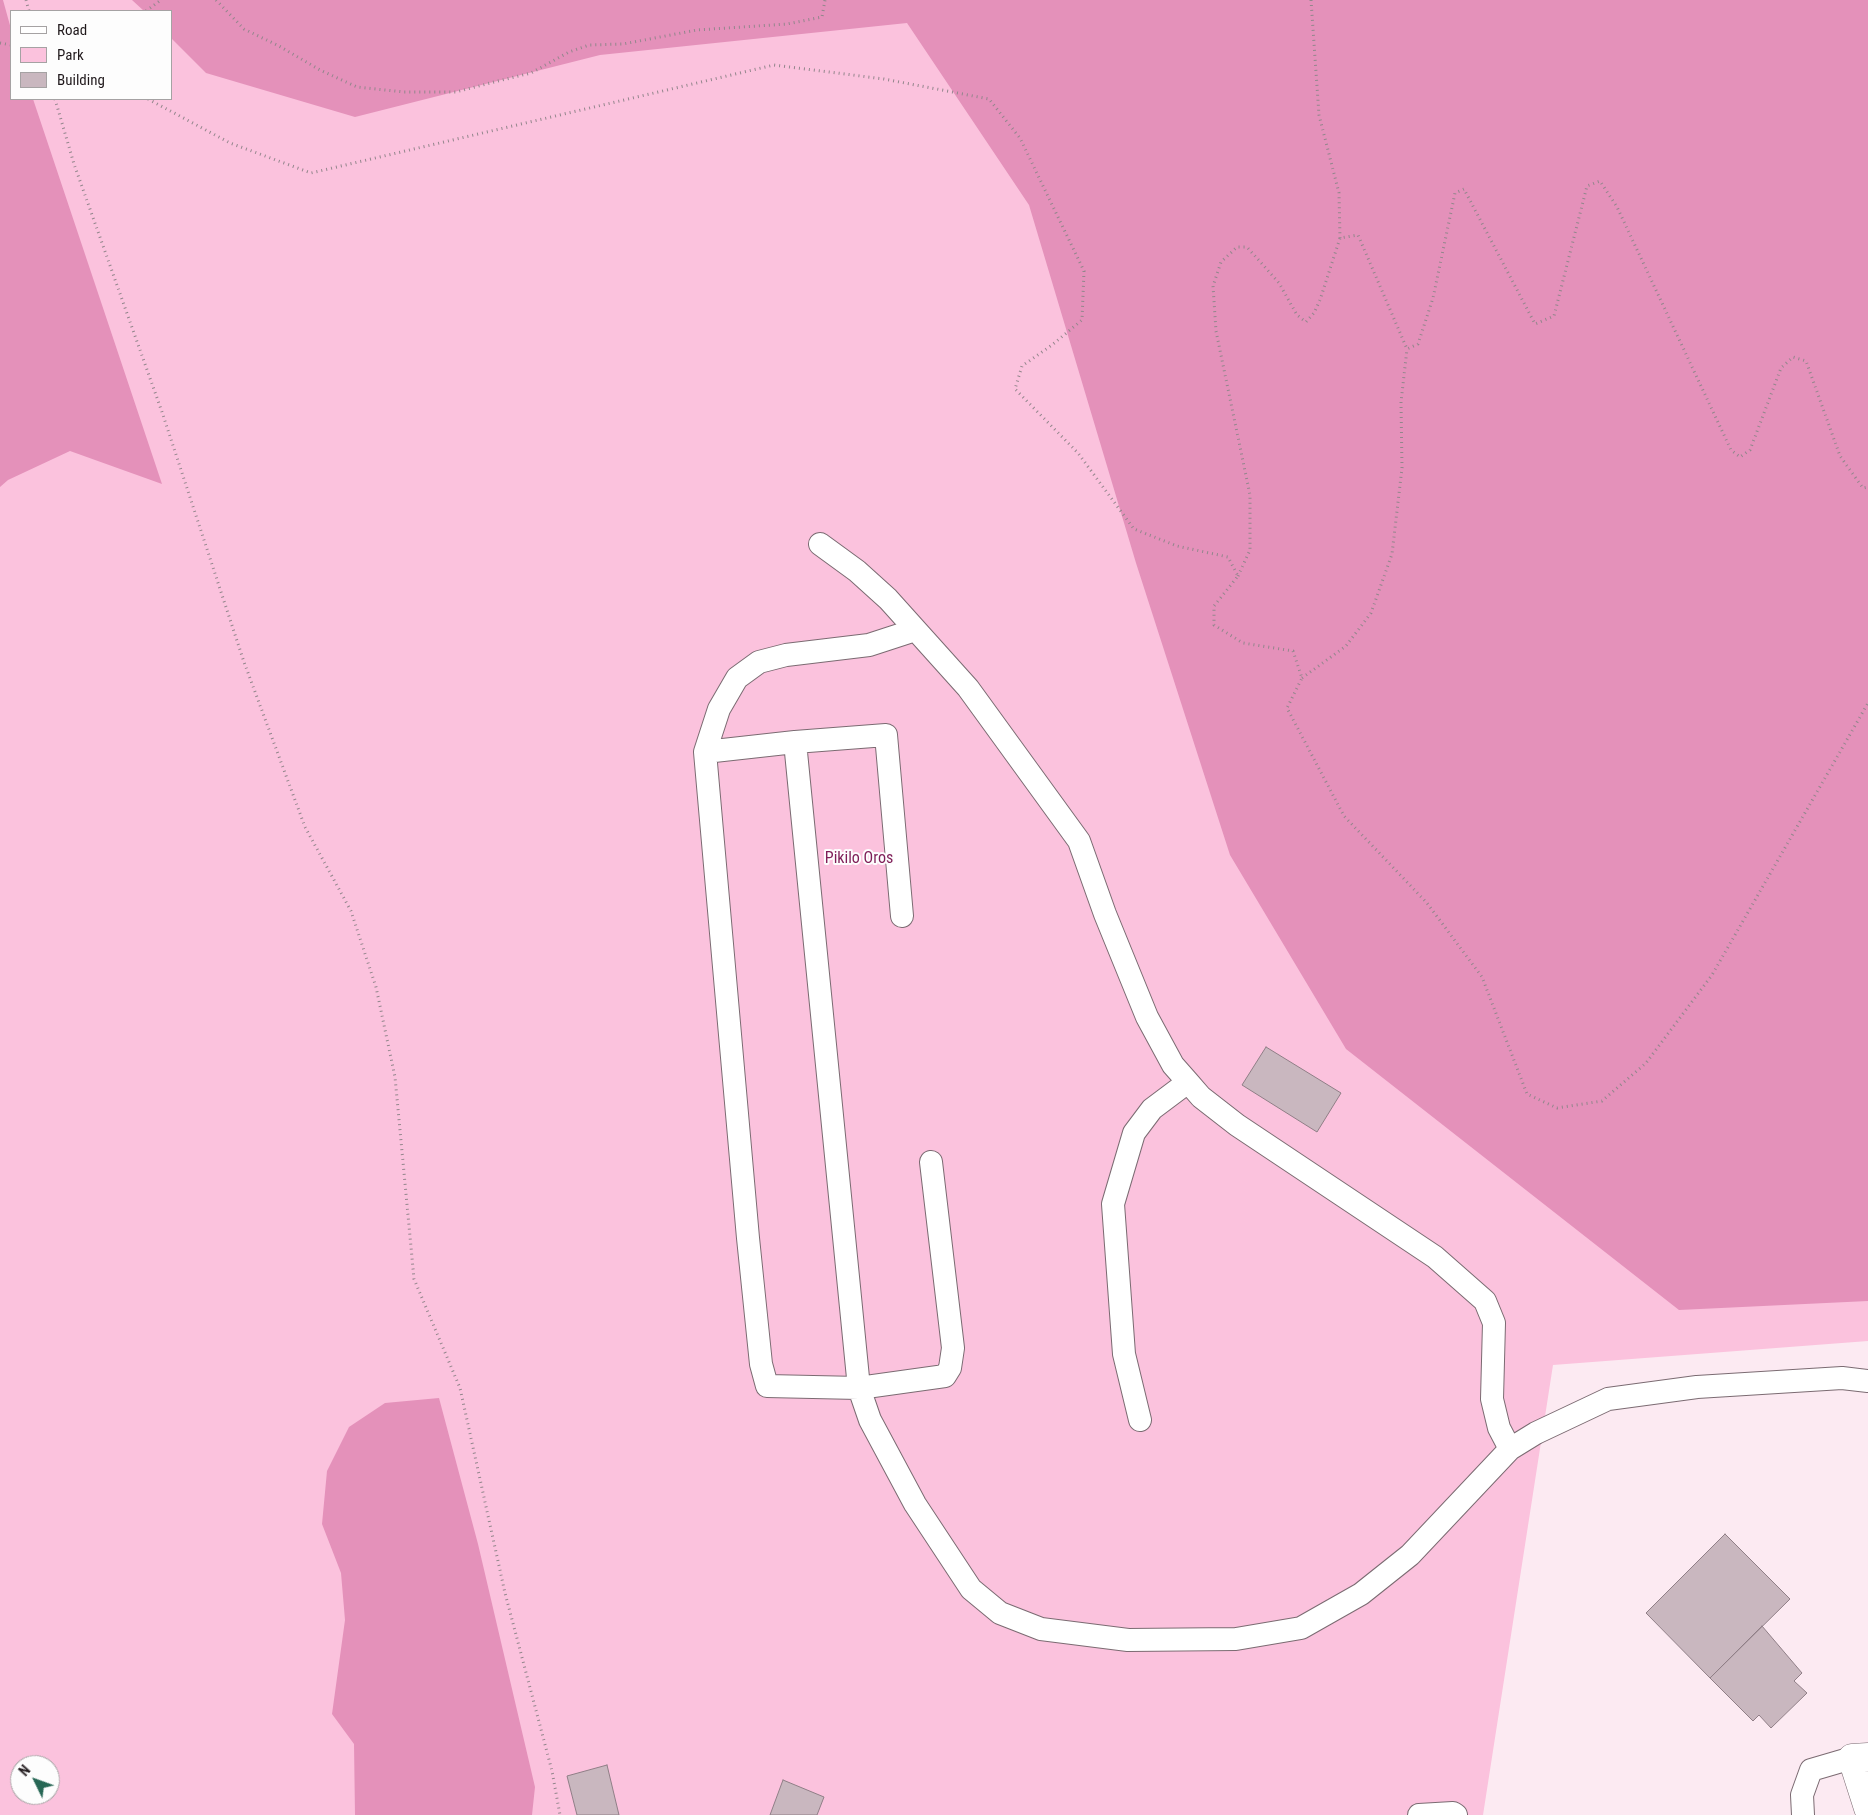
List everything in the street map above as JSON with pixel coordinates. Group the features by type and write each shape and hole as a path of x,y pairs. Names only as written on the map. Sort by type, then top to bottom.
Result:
{"street":[{"path":"1860,1758 1868,1808"}],"lane":[{"path":"820,544 857,571 888,599 968,688 1079,841 1105,914 1147,1017 1173,1065 1201,1097 1237,1125 1435,1257 1485,1301 1494,1323 1492,1399 1499,1428 1510,1449"},
{"path":"915,630 869,645 786,656 758,662 737,678 719,709 705,752 748,1238 761,1364 766,1386 859,1388 945,1376 950,1368 953,1348 931,1162"},
{"path":"705,752 795,742 886,735 902,916"},
{"path":"795,742 859,1388 870,1420 915,1504 970,1589 1000,1613 1041,1629 1128,1640 1236,1639 1301,1628 1362,1594 1410,1555 1510,1449 1536,1433 1608,1399 1698,1387 1842,1378 1868,1381"},
{"path":"1140,1420 1124,1354 1113,1204 1134,1133 1152,1108 1188,1082"},
{"path":"1803,1815 1802,1795 1811,1770 1860,1758"},
{"path":"1419,1815 1452,1813 1456,1815"}],"path":[{"path":"147,10 161,0"},
{"path":"216,0 244,29 280,46 320,70 357,88 404,92 456,92 481,86 531,73 569,52 589,45 623,44 697,30 758,27 813,19 822,17 825,0"},
{"path":"1302,678 1294,651 1243,643 1214,625 1214,606 1238,576 1250,550 1250,495 1216,331 1213,286 1222,262 1237,247 1247,247 1279,283 1297,315 1306,322 1314,313 1320,300 1340,238 1339,193 1319,115 1311,0"},
{"path":"150,100 230,143 311,173 774,65 884,79 989,99 1020,138 1084,271 1082,320 1052,345 1022,366 1014,389 1078,454 1134,529 1177,546 1228,557 1238,576"},
{"path":"55,100 74,164 159,403 244,662 305,827 351,911 376,987 395,1077 414,1279 460,1388 505,1593 552,1771 560,1815"},
{"path":"1406,349 1418,344 1433,298 1455,193 1464,189 1535,324 1554,316 1587,186 1600,181 1617,207 1731,450 1740,456 1750,450 1781,368 1793,357 1806,361 1840,456 1863,488 1868,487"},
{"path":"1340,238 1358,235 1406,349 1401,402 1402,468 1392,554 1371,613 1346,646 1302,678 1286,708 1344,816 1428,903 1482,977 1527,1094 1557,1108 1602,1101 1646,1063 1712,974 1868,703"}],"green space":[{"name":"Pikilo Oros","path":"0,0 1868,0 1868,1341 1553,1365 1483,1815 0,1815"}],"shaded area":[{"path":"0,0 3,0 10,25 10,100 33,100 162,484 70,451 8,480 0,487"},
{"path":"132,0 1868,0 1868,1301 1679,1310 1346,1049 1230,855 1136,563 1029,205 907,23 600,55 355,117 206,73 172,39 172,10 143,10"},
{"path":"439,1398 478,1544 535,1787 532,1815 355,1815 354,1744 332,1714 345,1620 341,1573 322,1524 327,1471 349,1427 385,1403"}],"building":[{"path":"1266,1047 1341,1093 1317,1132 1242,1085"},
{"path":"1725,1534 1790,1599 1710,1678 1646,1613"},
{"path":"1762,1626 1802,1673 1794,1681 1807,1693 1771,1728 1759,1715 1753,1721 1710,1678"},
{"path":"607,1765 619,1815 577,1815 567,1776"},
{"path":"783,1780 824,1797 817,1815 770,1815"}]}
